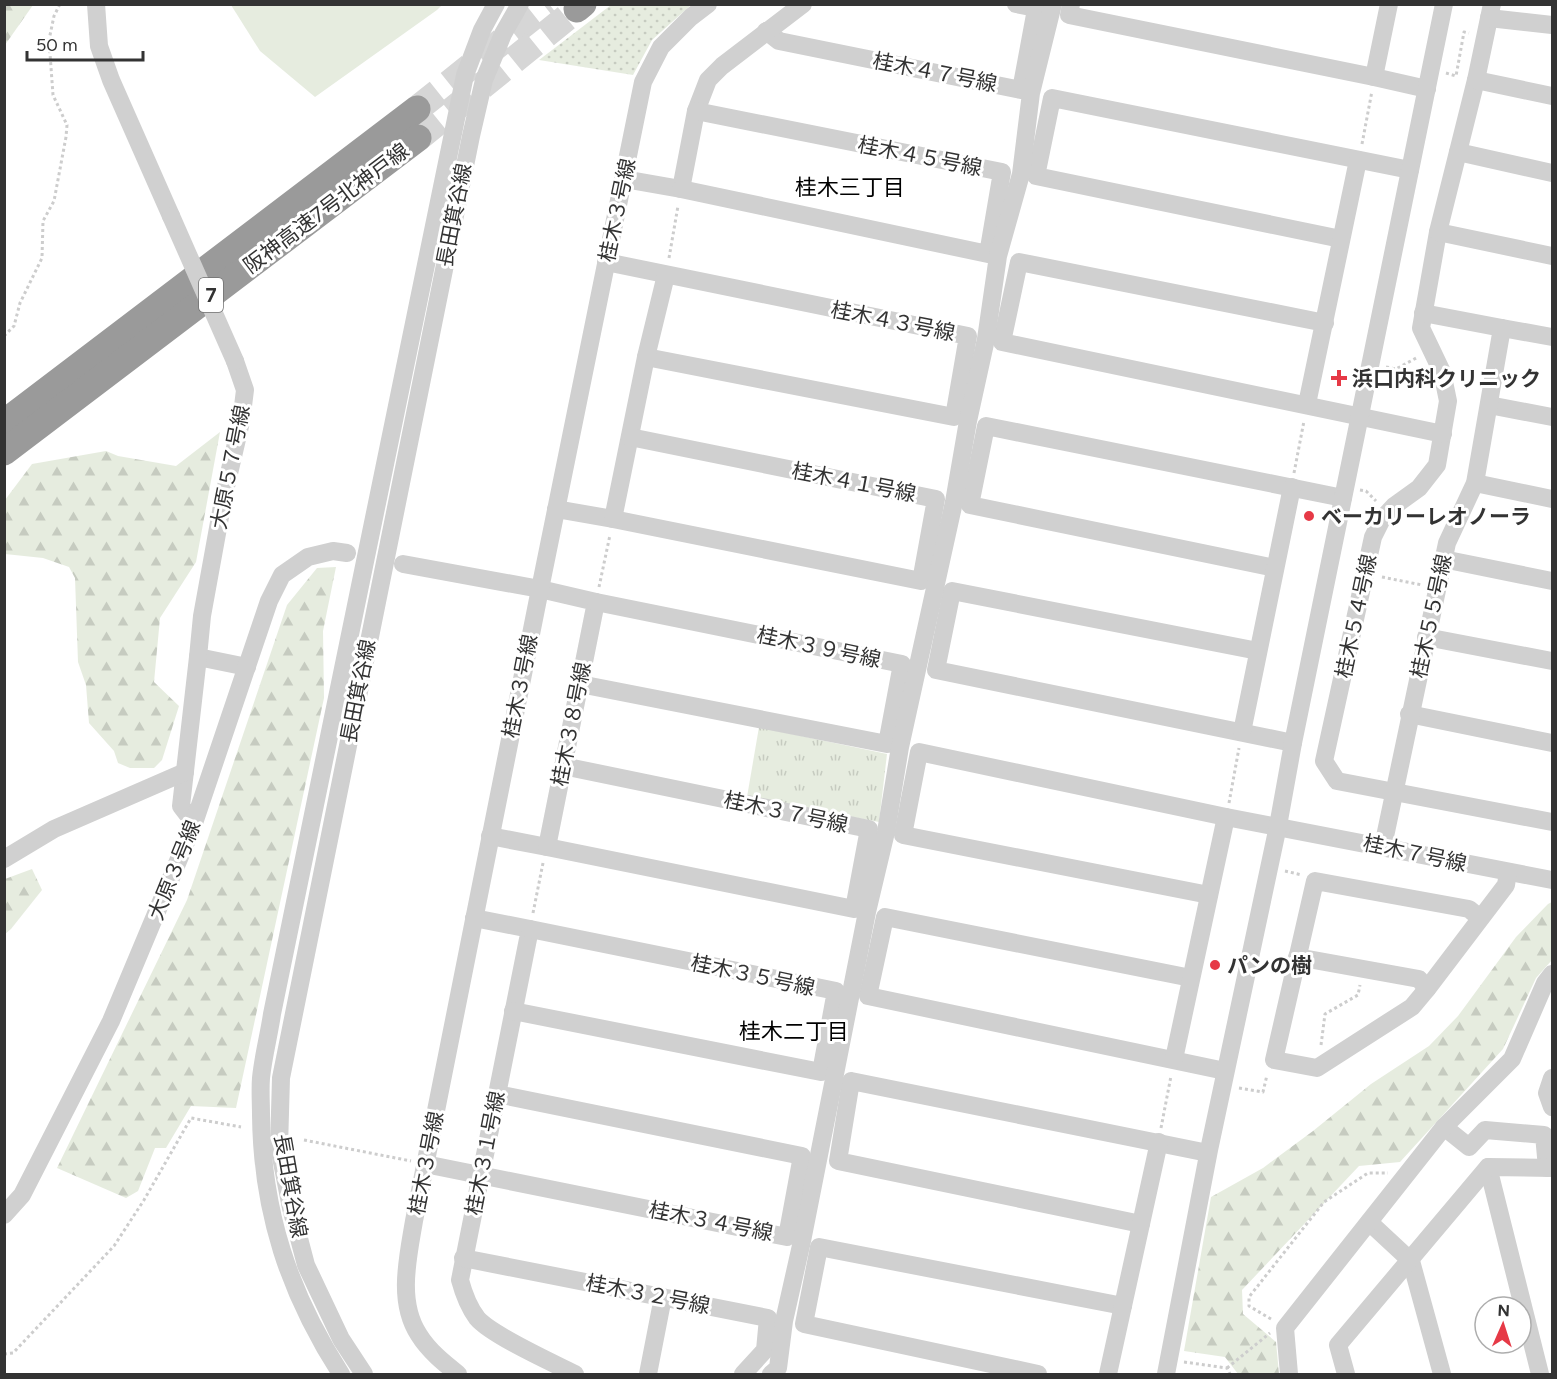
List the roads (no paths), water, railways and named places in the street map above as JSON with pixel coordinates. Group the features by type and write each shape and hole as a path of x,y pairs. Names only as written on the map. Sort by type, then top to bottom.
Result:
{"highway":[{"name":"阪神高速7号北神戸線","path":"4,423 417,109"},
{"name":"阪神高速7号北神戸線","path":"4,452 418,138"}],"street":[{"name":"大原５７号線","path":"96,4 99,46 111,80 235,361 244,390 241,422 224,495 202,616 181,806 194,823"},
{"name":"長田箕谷線","path":"341,1374 324,1347 288,1274 271,1213 262,1150 261,1078 272,1014 463,87 482,30 496,4"},
{"name":"長田箕谷線","path":"364,1374 341,1339 306,1265 291,1208 279,1147 281,1078 471,136 484,80 503,34 520,4"},
{"name":"桂木３号線","path":"458,1374 435,1355 418,1334 408,1307 405,1273 490,836 643,81 661,47 691,17 708,4"},
{"path":"624,178 681,189 696,111 708,80 722,66 803,4"},
{"path":"771,1374 778,1368 784,1321 867,912 886,832 900,747 954,502 968,421 986,339 998,256 1021,174 1042,6 1017,4"},
{"path":"1071,4 1069,15 1427,89"},
{"path":"1374,77 1389,4"},
{"path":"1166,1374 1208,1153 1278,826 1444,4"},
{"name":"桂木４７号線","path":"766,32 779,41 1021,90 1042,6"},
{"path":"1489,20 1552,25"},
{"name":"桂木５４号線","path":"1489,20 1438,232 1421,328 1442,372 1448,401 1437,465 1428,478 1382,519 1374,537 1324,761 1337,781 1552,822"},
{"path":"1476,80 1552,96"},
{"path":"1341,239 1036,176 1052,98 1410,170"},
{"name":"桂木４５号線","path":"681,189 988,254 1002,172 696,111"},
{"path":"1458,152 1552,173"},
{"path":"1307,404 1359,160"},
{"path":"1438,232 1552,256"},
{"name":"桂木４３号線","path":"606,262 968,336 954,417 646,357"},
{"path":"1325,323 1019,262 1002,342 1443,434"},
{"path":"556,509 613,519 646,357 666,275"},
{"path":"1423,313 1552,337"},
{"name":"桂木５５号線","path":"1383,846 1409,714 1447,543 1475,483 1502,328"},
{"path":"1489,405 1552,417"},
{"path":"1275,568 970,505 986,426 1292,487 1344,493"},
{"name":"桂木４１号線","path":"613,519 921,581 936,499 630,437"},
{"path":"1475,483 1552,499"},
{"path":"1242,732 1292,487"},
{"name":"大原３号線","path":"4,1215 22,1195 111,1021 194,823 269,601 282,575 308,557 333,551 346,552"},
{"path":"1443,559 1552,581"},
{"path":"403,564 540,589 596,602"},
{"path":"1258,651 952,591 936,670 1293,743"},
{"name":"桂木３８号線","path":"547,847 596,602"},
{"name":"桂木３９号線","path":"580,684 887,744 902,664 596,602"},
{"path":"1426,637 1552,661"},
{"path":"198,657 247,667"},
{"path":"1409,714 1552,743"},
{"name":"桂木７号線","path":"1209,895 903,835 919,752 1226,817 1552,880"},
{"name":"桂木３７号線","path":"547,847 854,909 869,829 563,766"},
{"path":"4,859 54,829 185,772"},
{"path":"1174,1059 1226,817"},
{"path":"490,836 547,847"},
{"path":"1480,918 1469,909 1315,881 1274,1060 1317,1068 1412,1007 1506,885 1508,872"},
{"path":"1191,978 885,917 868,996 1174,1059 1224,1078"},
{"path":"474,918 530,929"},
{"name":"桂木３１号線","path":"530,929 460,1280 465,1300 479,1321 497,1333 575,1374"},
{"name":"桂木３５号線","path":"513,1011 821,1072 836,992 530,929"},
{"path":"1297,957 1419,979 1427,989"},
{"path":"1289,1374 1285,1328 1444,1126 1512,1059 1545,983 1552,974"},
{"path":"1552,1078 1547,1094 1552,1107"},
{"path":"1141,1224 838,1161 851,1081 1208,1153"},
{"name":"桂木３４号線","path":"425,1164 787,1237 802,1156 496,1094"},
{"path":"1444,1126 1469,1148 1485,1130 1544,1135 1550,1168 1488,1167"},
{"path":"1108,1374 1159,1142"},
{"path":"1346,1374 1338,1345 1488,1167"},
{"path":"1488,1167 1540,1374"},
{"path":"1369,1222 1411,1260 1442,1374"},
{"path":"1038,1374 804,1324 819,1246 1123,1306"},
{"name":"桂木３２号線","path":"463,1258 768,1318 765,1350 743,1374"},
{"path":"648,1374 663,1297"}],"tunnel":[{"path":"417,109 549,4"},
{"path":"418,138 577,9"}],"place":[{"name":"浜口内科クリニック","path":"1339,378"},
{"name":"ベーカリーレオノーラ","path":"1309,516"},
{"name":"パンの樹","path":"1215,965"}],"district":[{"name":"桂木三丁目","path":"850,187"},
{"name":"桂木二丁目","path":"794,1031"}]}
